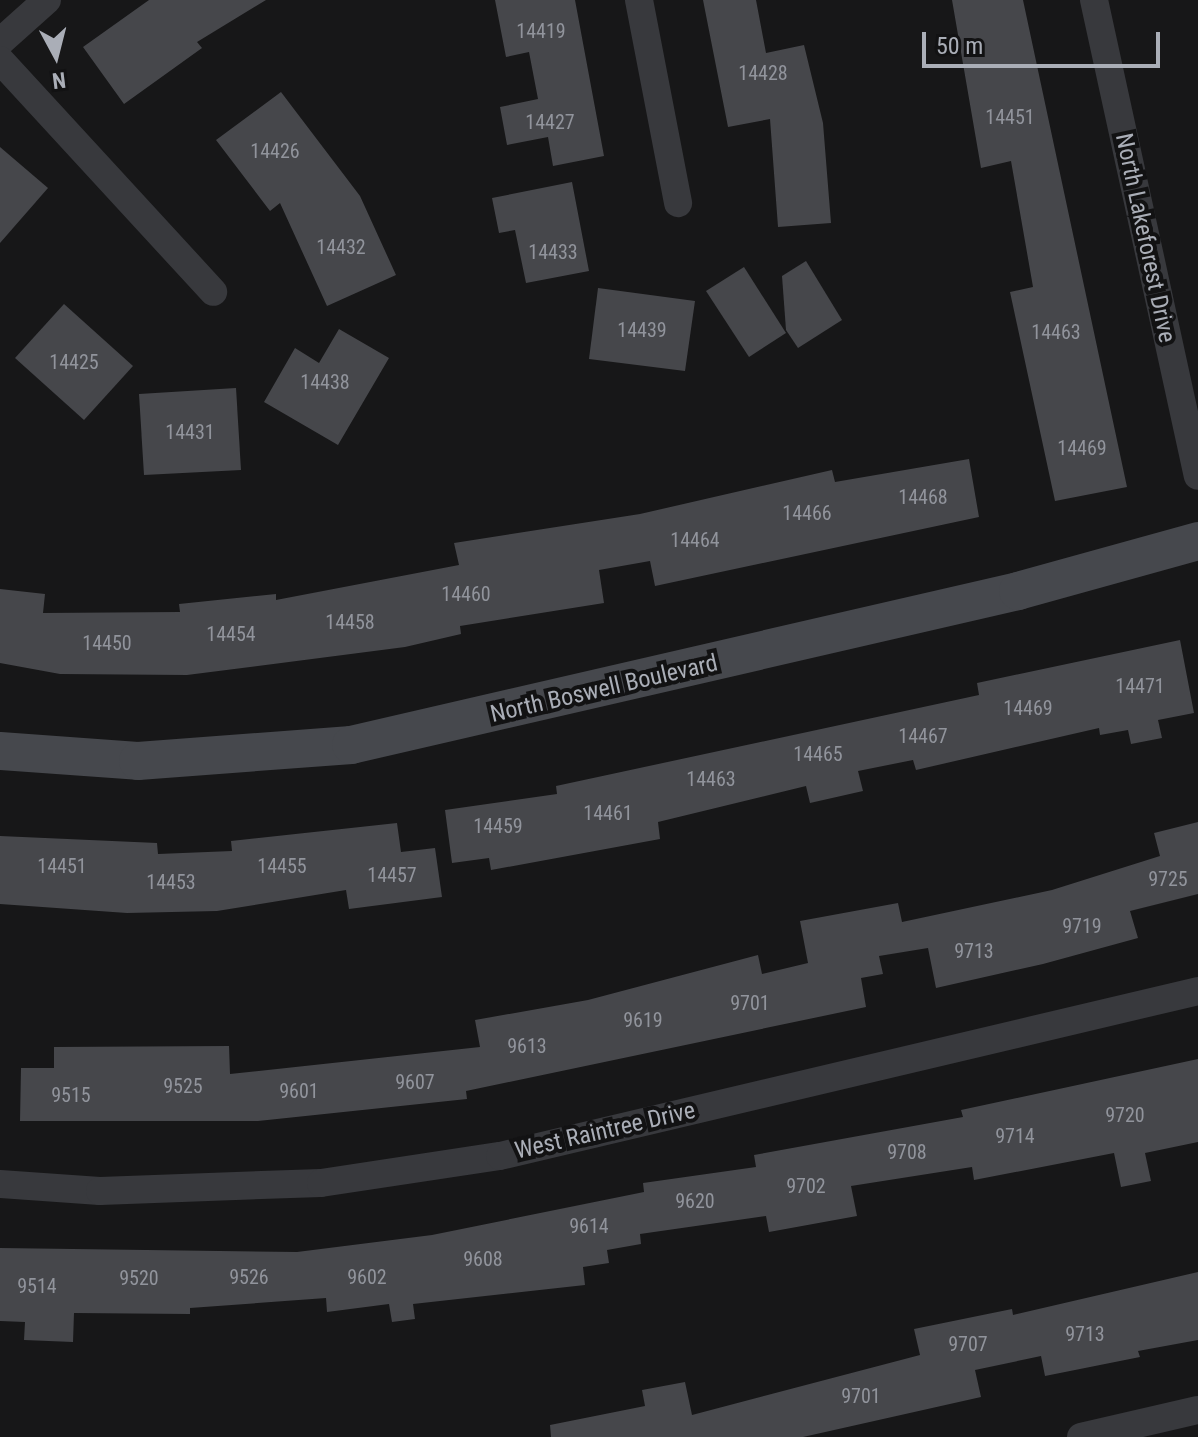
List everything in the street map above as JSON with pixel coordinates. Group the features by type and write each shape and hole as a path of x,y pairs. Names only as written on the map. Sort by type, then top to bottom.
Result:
{"street":[{"path":"0,42 47,0"},
{"path":"639,0 678,203"},
{"name":"North Lakeforest Drive","path":"1094,0 1198,476"},
{"path":"0,60 213,292"},
{"name":"North Boswell Boulevard","path":"0,751 152,761 351,745 1018,591 1198,541"},
{"name":"West Raintree Drive","path":"0,1184 100,1191 321,1183 500,1156 1198,991"},
{"path":"1081,1437 1198,1410"}],"building":[{"path":"149,0 266,0 197,42 202,48 124,104 83,47"},
{"path":"495,0 575,0 604,156 553,166 548,137 507,145 500,107 538,99 529,52 506,57"},
{"path":"703,0 756,0 766,53 804,45 823,123 831,223 778,227 770,119 728,127"},
{"path":"952,0 1023,0 1127,487 1055,501 1010,292 1033,287 1011,161 981,168"},
{"path":"281,92 360,196 396,275 327,306 280,203 270,211 216,140"},
{"path":"0,147 48,188 0,243"},
{"path":"572,182 589,271 526,283 515,230 499,233 492,198"},
{"path":"806,261 842,320 798,348 786,330 782,276"},
{"path":"744,267 786,333 749,357 706,291"},
{"path":"598,288 695,301 685,371 589,359"},
{"path":"64,304 133,366 84,420 15,358"},
{"path":"339,329 389,358 338,445 264,402 295,348 319,363"},
{"path":"236,388 241,470 144,475 139,394"},
{"path":"969,459 979,517 655,586 650,561 599,570 604,603 460,626 461,634 405,647 187,675 60,674 0,663 0,589 45,594 43,613 180,612 179,604 276,594 276,600 459,565 454,543 640,514 832,470 835,482"},
{"path":"1180,640 1194,713 1158,720 1162,738 1131,744 1128,730 1100,735 1099,728 916,770 913,760 858,771 863,791 810,803 806,786 658,822 660,839 491,870 489,858 452,863 445,810 557,794 556,786 979,695 977,683"},
{"path":"1198,822 1198,894 1130,911 1138,938 1043,964 936,988 928,948 879,956 883,974 861,978 866,1007 466,1091 467,1099 258,1121 20,1121 21,1068 54,1068 54,1047 229,1046 230,1074 480,1047 475,1020 588,1000 758,955 762,974 808,963 800,921 898,903 902,922 1052,890 1160,856 1154,833"},
{"path":"397,823 401,852 435,848 442,897 349,909 346,890 217,911 127,913 0,904 0,836 157,843 158,854 232,851 231,841"},
{"path":"1198,1059 1198,1142 1145,1153 1151,1181 1121,1187 1114,1153 974,1180 972,1167 851,1186 857,1216 769,1232 766,1216 640,1234 641,1244 607,1250 609,1263 583,1267 585,1285 413,1304 415,1319 392,1322 389,1304 327,1312 326,1298 190,1308 190,1314 74,1313 73,1342 24,1340 25,1322 0,1321 0,1248 297,1252 432,1235 644,1192 643,1183 756,1167 754,1155 963,1117 961,1110"},
{"path":"1198,1272 1198,1340 1138,1351 1140,1357 1045,1376 1041,1356 975,1370 981,1397 803,1437 551,1437 550,1425 645,1406 642,1390 685,1382 692,1415 920,1355 914,1329 1012,1309 1013,1315"}]}
